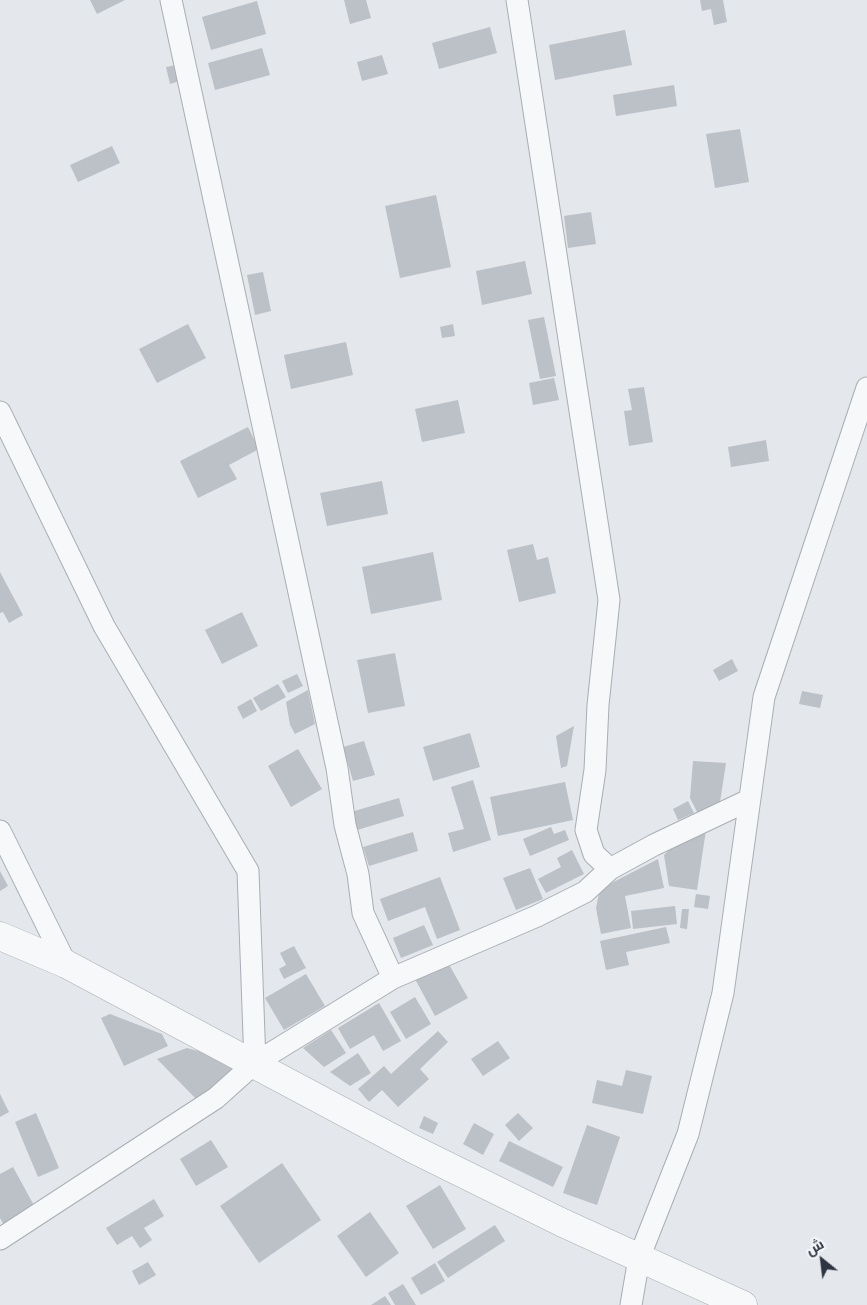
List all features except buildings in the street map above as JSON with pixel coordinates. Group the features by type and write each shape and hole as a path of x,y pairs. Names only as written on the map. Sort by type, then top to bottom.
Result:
{"street":[{"path":"171,0 337,768 346,825 358,874 363,913 393,978"},
{"path":"518,0 609,600 598,705 595,770 586,830 594,854 610,869"},
{"path":"631,1305 639,1258 688,1134 724,993 764,696 867,388"},
{"path":"0,412 104,626 248,870 255,1063"},
{"path":"0,1239 216,1098 255,1063 393,978 537,916 585,892 610,869 654,845 750,800"},
{"path":"0,831 66,964"},
{"path":"0,936 66,964 255,1063 413,1149 639,1258 743,1305"}]}
